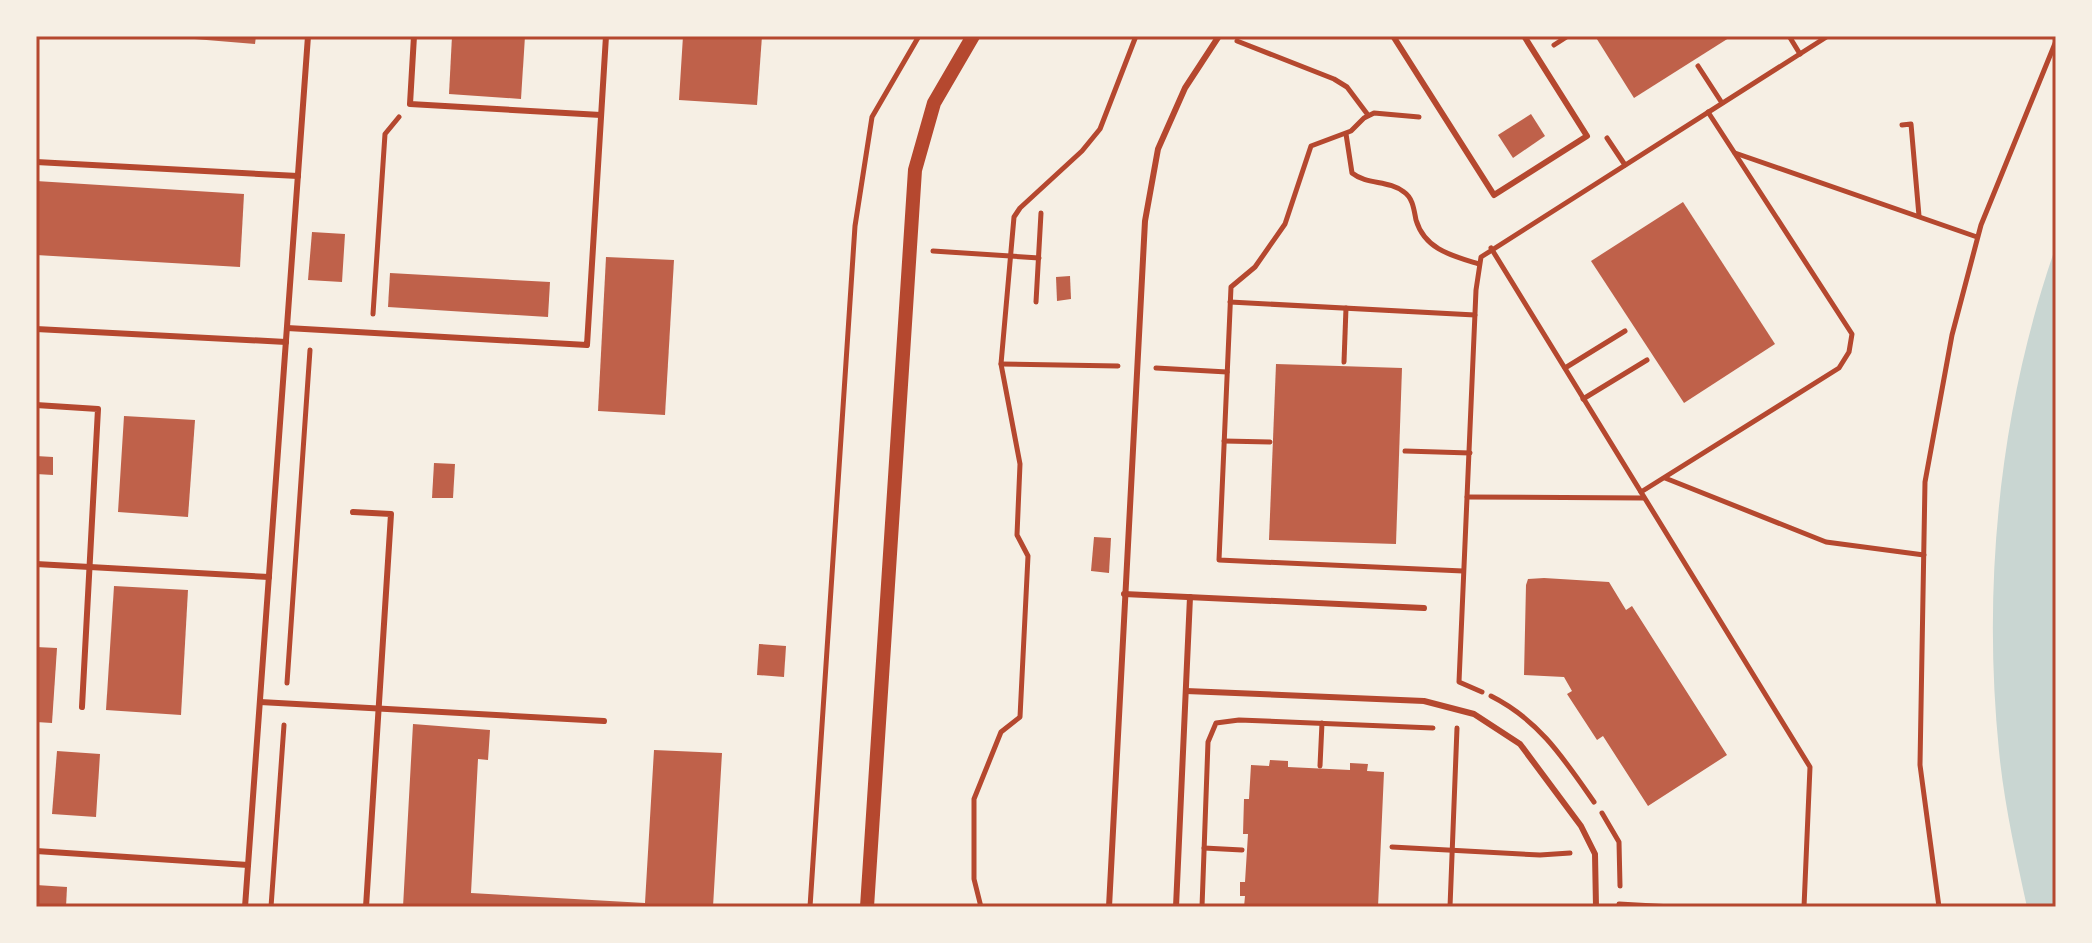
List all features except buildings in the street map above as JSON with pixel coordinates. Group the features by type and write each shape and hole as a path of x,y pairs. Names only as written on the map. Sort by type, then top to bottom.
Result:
{"street":[{"path":"867,907 915,170 925,129 944,82 973,36"}],"lane":[{"path":"245,907 308,36"},
{"path":"414,36 410,104 601,115"},
{"path":"287,328 587,345 606,36"},
{"path":"1109,907 1145,221 1158,149 1185,88 1221,36"},
{"path":"1393,36 1494,195 1587,136 1524,36"},
{"path":"36,162 298,176"},
{"path":"36,329 286,342"},
{"path":"36,405 98,409 82,707"},
{"path":"353,512 391,514 366,907"},
{"path":"36,564 269,577"},
{"path":"1124,594 1424,608"},
{"path":"1176,907 1190,597"},
{"path":"1186,691 1424,701 1474,714 1520,744 1581,826 1595,854 1596,907"},
{"path":"260,702 604,721"},
{"path":"36,851 248,865"}],"path":[{"path":"810,907 857,212 872,117 919,36"},
{"path":"981,907 974,879 974,799 1001,732 1020,717 1028,580 1028,556 1017,535 1020,464 1001,364 1014,217 1027,201 1082,151 1100,129 1136,36"},
{"path":"1221,36 1334,79 1347,87 1368,115"},
{"path":"1549,48 1568,36"},
{"path":"1789,36 1800,54"},
{"path":"1672,907 1619,906 1619,842 1558,750 1525,717 1459,682 1479,264 1491,248 1828,36"},
{"path":"1939,907 1920,765 1925,482 1952,335 1977,237 2056,41"},
{"path":"1698,66 1722,103"},
{"path":"372,333 385,134 410,104"},
{"path":"1467,497 1643,495 1664,478 1839,368 1849,352 1852,334 1844,317 1708,112"},
{"path":"1446,119 1368,115 1346,134 1311,146 1285,224 1255,267 1231,287 1219,560 1463,571"},
{"path":"1902,125 1911,124 1919,216"},
{"path":"1346,134 1352,173 1397,187 1408,194 1419,228 1428,242 1450,256 1479,264"},
{"path":"1734,153 1977,237"},
{"path":"1036,302 1041,213"},
{"path":"1491,248 1810,767 1804,907"},
{"path":"908,250 1039,258"},
{"path":"1230,302 1475,315"},
{"path":"1344,362 1346,308"},
{"path":"271,907 312,329"},
{"path":"1564,368 1625,331"},
{"path":"1583,399 1647,360"},
{"path":"1001,364 1095,365"},
{"path":"1224,441 1270,442"},
{"path":"1405,451 1470,453"},
{"path":"1664,478 1826,542 1924,555"},
{"path":"1202,907 1208,742 1216,723 1225,720 1438,728"},
{"path":"1320,766 1322,723"},
{"path":"1447,730 1457,735 1450,907"},
{"path":"1392,847 1595,854"},
{"path":"1204,848 1242,850"}],"shaded area":[{"path":"2056,246 2056,907 2027,907 2007,810 1999,751 1994,687 1995,559 2000,495 2021,369"}]}
